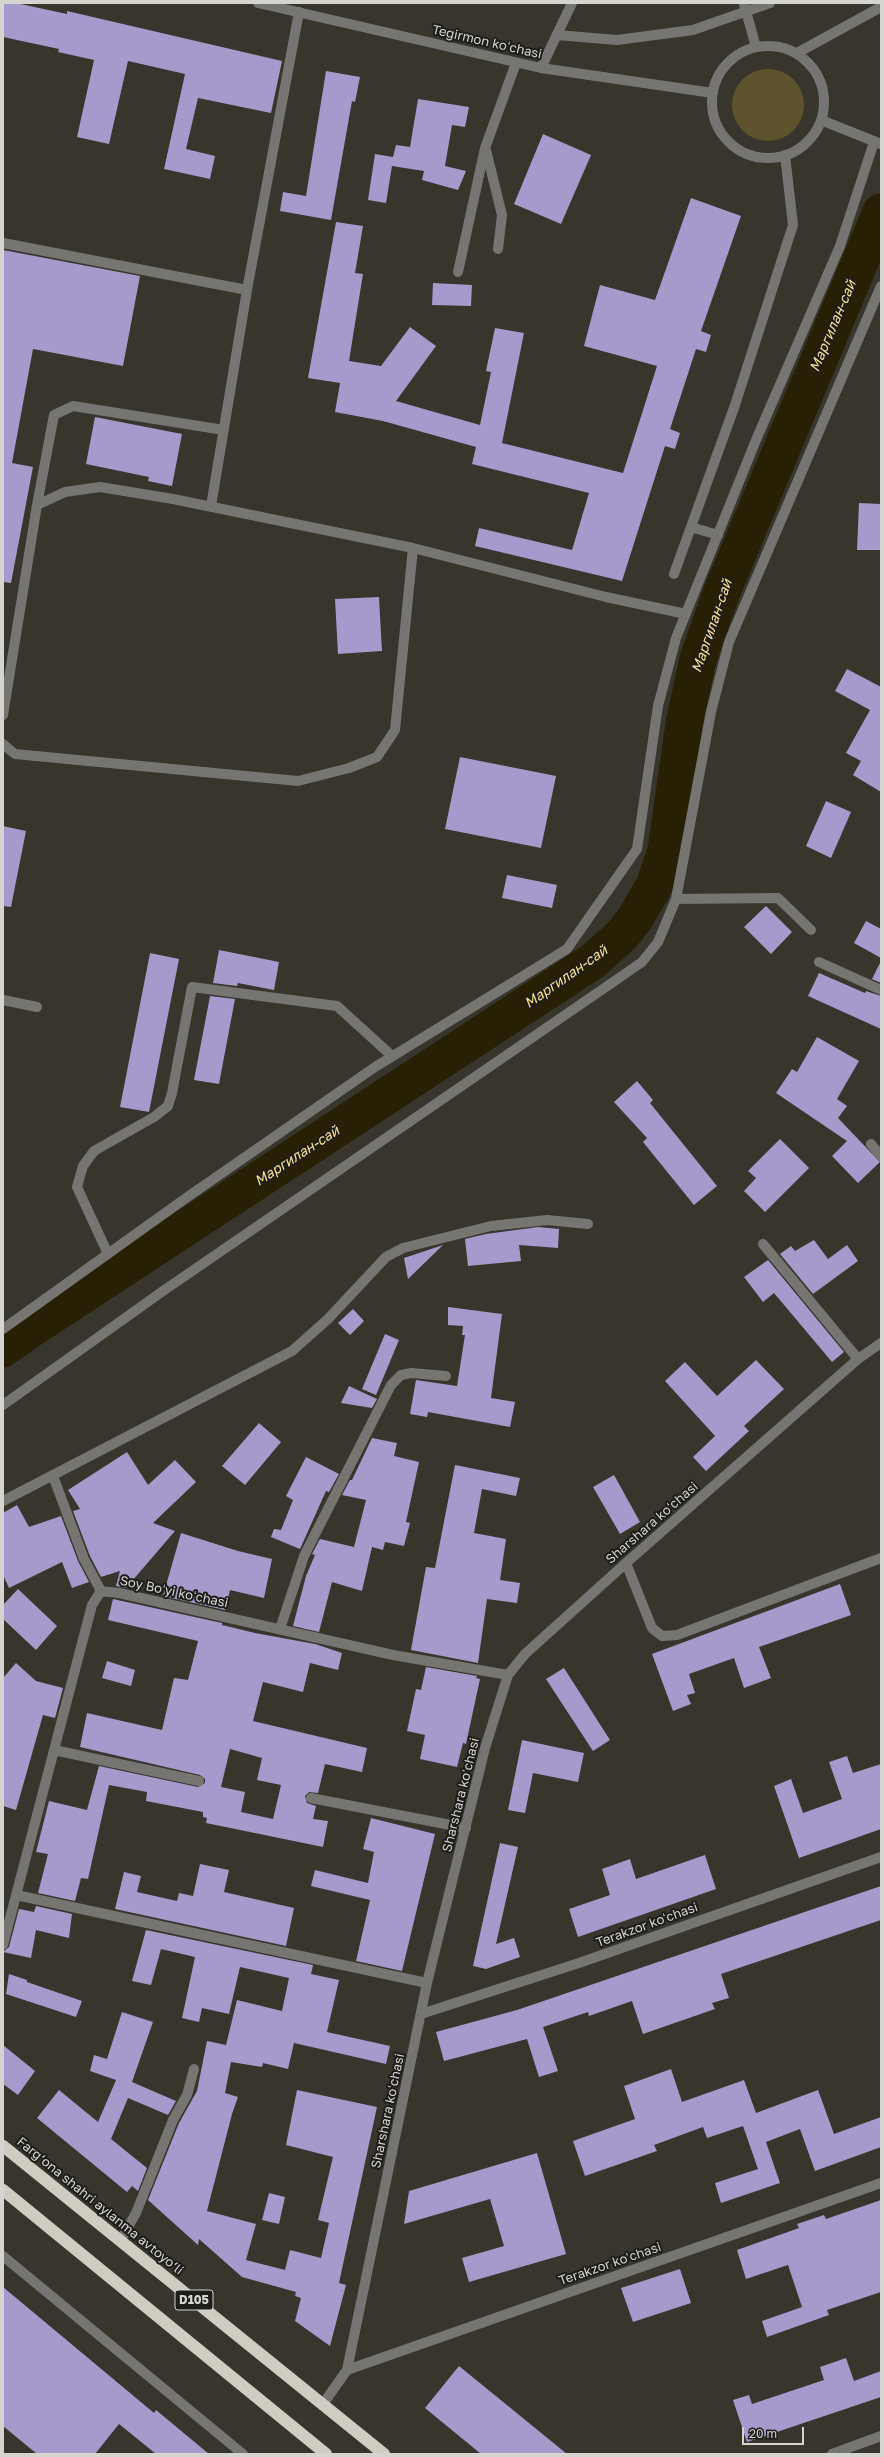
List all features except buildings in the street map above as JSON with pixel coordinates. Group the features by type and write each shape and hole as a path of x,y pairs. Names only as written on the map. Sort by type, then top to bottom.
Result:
{"highway":[{"name":"Farg‘ona shahri aylanma avtoyo‘li","path":"3,2146 384,2454"},
{"name":"D105","path":"3,2190 326,2454"}],"street":[{"name":"Tegirmon koʻchasi","path":"258,3 541,68 713,93"},
{"path":"541,68 572,3"},
{"path":"557,35 624,39 693,30 745,6 770,3"},
{"path":"745,6 756,47"},
{"path":"797,53 881,7"},
{"path":"211,506 247,290 299,12"},
{"path":"777,46 797,53 815,71 821,82 823,95 821,120 807,142 785,155 760,157 748,154 732,144 720,130 715,118 713,93 715,82 727,63 736,56 756,47 777,46"},
{"path":"458,272 485,148 516,63"},
{"path":"3,1329 392,1056 567,949 637,849 658,706 676,638 756,440 840,246 877,143 821,120"},
{"path":"485,148 502,215 498,249"},
{"path":"674,574 735,405 793,225 785,155"},
{"path":"3,242 247,290"},
{"path":"3,1405 163,1291 642,962 658,942 676,899 711,712 729,642 881,286"},
{"path":"3,715 37,505 54,415 73,406 224,430"},
{"path":"37,505 65,492 100,487 211,506 413,548 606,596 686,614"},
{"path":"691,528 718,535"},
{"path":"3,744 15,754 298,781 349,768 377,757 395,730 413,548"},
{"path":"676,899 778,898 811,930"},
{"path":"819,962 881,990"},
{"path":"108,1254 77,1187 83,1166 94,1151 154,1117 168,1106 192,987 337,1006 392,1056"},
{"path":"3,1000 37,1007"},
{"path":"871,1144 881,1156"},
{"path":"3,1501 292,1351 328,1319 386,1256 403,1248 491,1226 547,1220 588,1224"},
{"path":"763,1244 858,1359"},
{"name":"Sharshara koʻchasi","path":"323,2404 348,2370 427,1984 485,1748 508,1675 525,1654 626,1563 858,1359 881,1343"},
{"path":"280,1629 304,1556 390,1385 401,1374 411,1373 446,1376"},
{"path":"53,1476 84,1558 101,1591"},
{"path":"626,1563 652,1628 662,1636 677,1635 881,1558"},
{"name":"Soy Boʻyi koʻchasi","path":"3,1945 92,1605 101,1591 280,1629 392,1655 508,1675"},
{"path":"54,1750 199,1781"},
{"path":"311,1798 466,1828"},
{"name":"Terakzor koʻchasi","path":"421,2014 579,1964 881,1857"},
{"path":"16,1895 427,1984"},
{"path":"120,2241 136,2213 174,2120 187,2095 194,2069"},
{"name":"Terakzor koʻchasi","path":"348,2370 881,2183"},
{"path":"3,2256 243,2454"},
{"path":"832,2454 881,2436"}],"shaded area":[{"path":"768,69 782,72 794,79 801,91 804,105 801,119 794,131 782,138 768,141 754,138 742,131 735,119 732,105 735,91 742,79 754,72"}],"waterway":[{"name":"Маргилан-сай","path":"3,1349 34,1327 593,961 622,935 634,920 654,886 666,850 684,724 698,659 721,594 881,212"}]}
